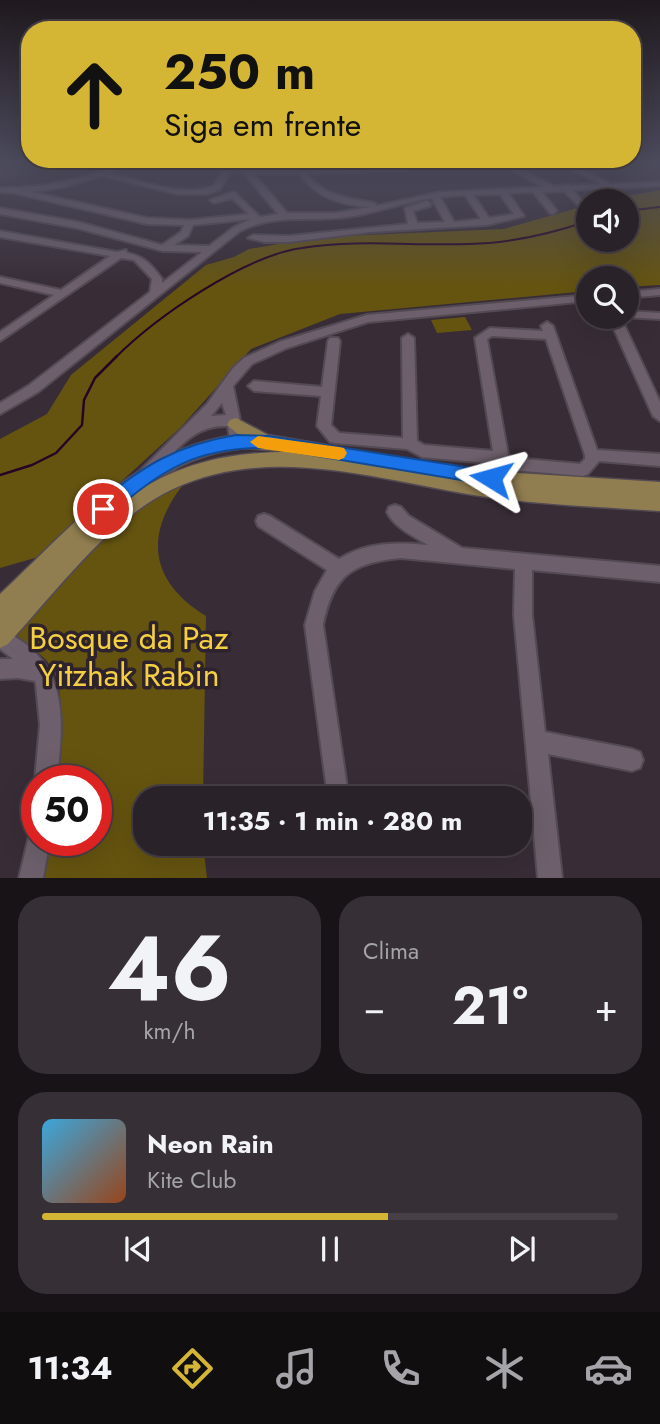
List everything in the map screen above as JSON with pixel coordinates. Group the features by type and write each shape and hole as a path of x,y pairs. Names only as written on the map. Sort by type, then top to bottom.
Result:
{"main road":[{"path":"219,463 233,452 235,429"},
{"path":"0,608 89,522 142,477 235,429 269,442 510,480 660,490"},
{"path":"0,637 102,527 127,505 181,475 219,463 271,457 302,459 488,489 660,503"}],"street":[{"path":"75,205 132,218 232,224 281,211 336,216 389,205"},
{"path":"218,205 232,224"},
{"path":"0,409 33,389 213,248 232,224 255,217 244,205"},
{"path":"276,205 281,211"},
{"path":"369,205 382,206"},
{"path":"412,226 408,210 420,205"},
{"path":"441,205 451,225"},
{"path":"476,205 487,222"},
{"path":"253,238 271,240 351,230 487,222 520,216 512,205"},
{"path":"548,205 553,211"},
{"path":"0,210 163,248 213,248"},
{"path":"111,234 132,218"},
{"path":"1,234 19,221"},
{"path":"163,248 186,234 190,223"},
{"path":"1,234 137,258 147,265 157,279 155,293"},
{"path":"0,337 139,242"},
{"path":"0,280 62,293"},
{"path":"639,294 660,292"},
{"path":"142,477 212,407 237,371 257,357 283,345 345,324 388,316 576,299"},
{"path":"639,315 660,316"},
{"path":"621,329 660,416"},
{"path":"334,341 324,426 335,438 410,444 422,450 501,457 512,464 583,470 589,467 592,455 548,330 490,332 481,338 501,457"},
{"path":"408,338 410,444"},
{"path":"227,384 228,406 235,429"},
{"path":"254,386 328,392"},
{"path":"191,428 215,420 235,429"},
{"path":"592,455 625,463 660,460"},
{"path":"401,550 404,543 399,517 457,553"},
{"path":"264,521 338,568"},
{"path":"336,786 314,625 317,601 326,582 338,568 366,555 401,550 457,553 656,575"},
{"path":"524,562 523,615 550,878"},
{"path":"0,637 42,674 49,694 47,765"},
{"path":"0,669 19,668 42,674"},
{"path":"536,741 632,760"},
{"path":"32,878 35,856"}],"green space":[{"path":"639,205 660,205 660,285 639,286 639,266 576,266 576,292 340,314 251,349 180,428 38,557 0,568 0,439 47,414 71,375 206,265 234,257 249,249 319,237 504,229 576,208 576,252 639,252"},
{"path":"465,317 472,330 437,333 431,320"},
{"name":"Bosque da Paz Yitzhak Rabin","path":"186,481 172,500 163,519 158,554 163,571 173,587 206,616 203,786 133,786 133,856 204,856 207,878 44,878 47,856 112,856 112,765 59,765 61,709 53,670 45,659 11,634 72,568 131,512"}],"waterway":[{"path":"639,209 660,207"},
{"path":"115,358 177,307 228,276 279,253 325,245 489,243 539,235 576,225"},
{"path":"0,475 32,465 56,453 82,425 84,400 95,378 115,358"}],"slow traffic":[{"path":"258,442 339,453"}],"route":[{"path":"103,509 160,466 207,447 236,442 269,442 491,478"}]}
